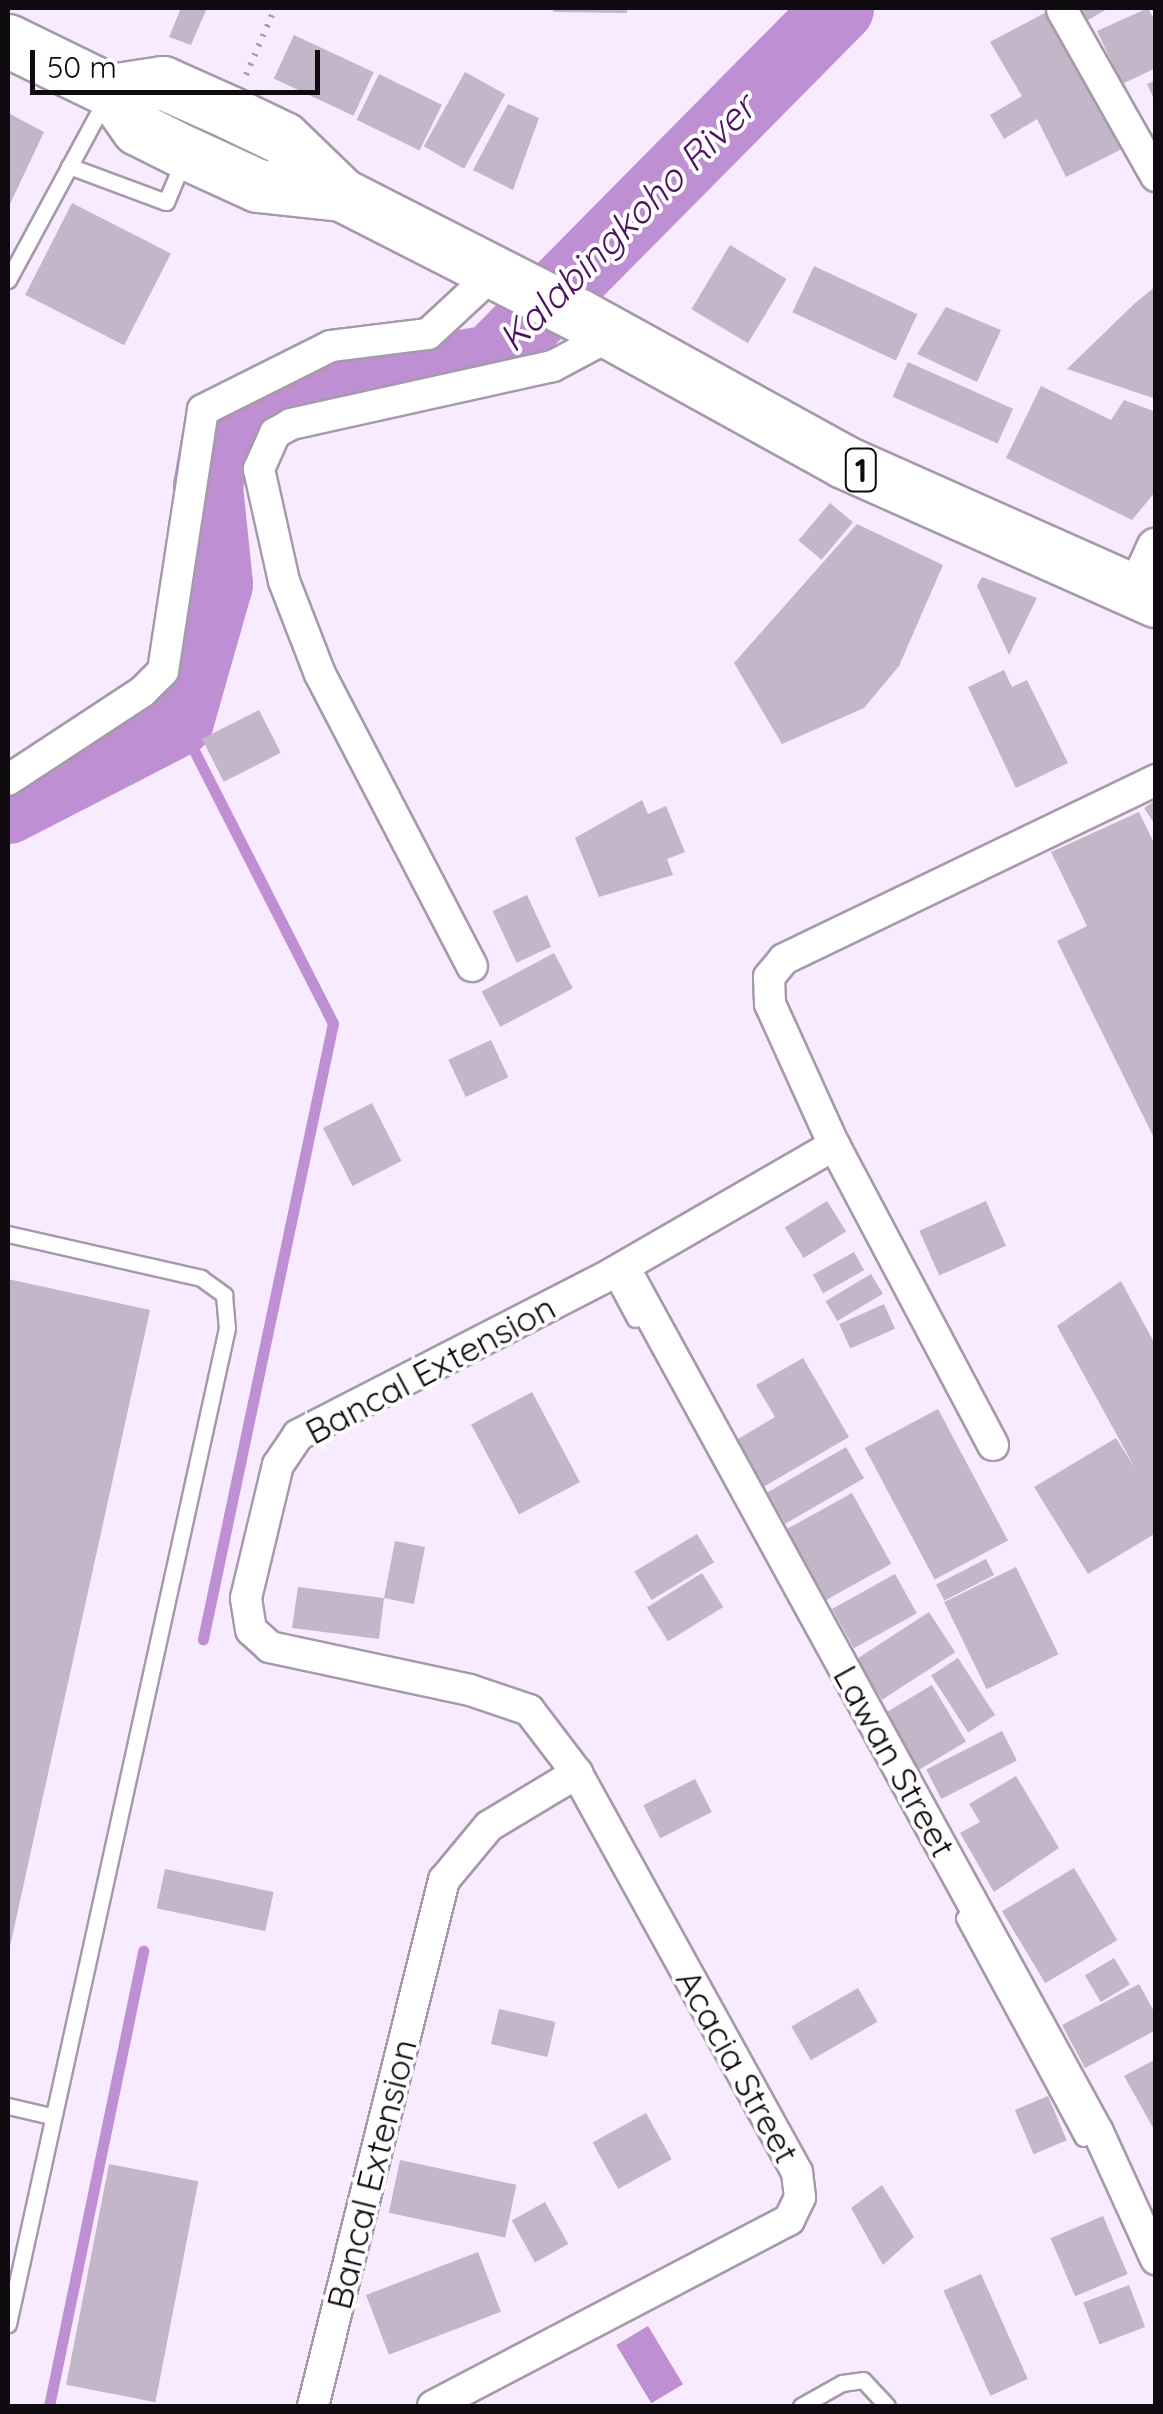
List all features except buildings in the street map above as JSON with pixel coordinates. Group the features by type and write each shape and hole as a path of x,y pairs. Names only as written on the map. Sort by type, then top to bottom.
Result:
{"highway":[{"name":"1","path":"8,41 110,91 138,130 186,153 258,186 342,195"},
{"name":"1","path":"110,91 163,83 230,113 284,139 342,195 596,324 844,462 1149,581"}],"street":[{"path":"1062,10 1156,176"},
{"path":"8,780 164,671 203,410 331,346 428,334 509,279"},
{"path":"472,966 320,674 284,581 259,468 274,434 292,424 553,366 596,324"},
{"path":"992,1445 834,1145 770,1004 770,977 784,958 1156,780"},
{"name":"Bancal Extension","path":"312,2406 444,1880 489,1826 577,1773 528,1710 470,1690 270,1647 251,1630 246,1598 278,1465 298,1436 617,1271 834,1145"},
{"name":"Lawan Street","path":"617,1271 1098,2132 1156,2260"},
{"name":"Acacia Street","path":"433,2406 789,2220 800,2197 798,2172 577,1773"}],"lane":[{"path":"8,280 110,91"},
{"path":"69,166 166,202 186,153"},
{"path":"8,1234 201,1278 224,1295 227,1328 8,2324"},
{"path":"617,1271 1083,2138"},
{"path":"8,2106 51,2116"},
{"path":"801,2406 842,2383 863,2380 887,2406"}],"path":[{"path":"230,113 275,8"}],"shaded area":[{"path":"648,2326 683,2384 651,2403 616,2345"}],"waterway":[{"name":"Kalabingkoho River","path":"8,809 179,721 218,584 208,487 216,441 246,420 334,387 491,360 839,8"},
{"path":"179,721 333,1023 203,1639"},
{"path":"49,2406 143,1951"}]}
